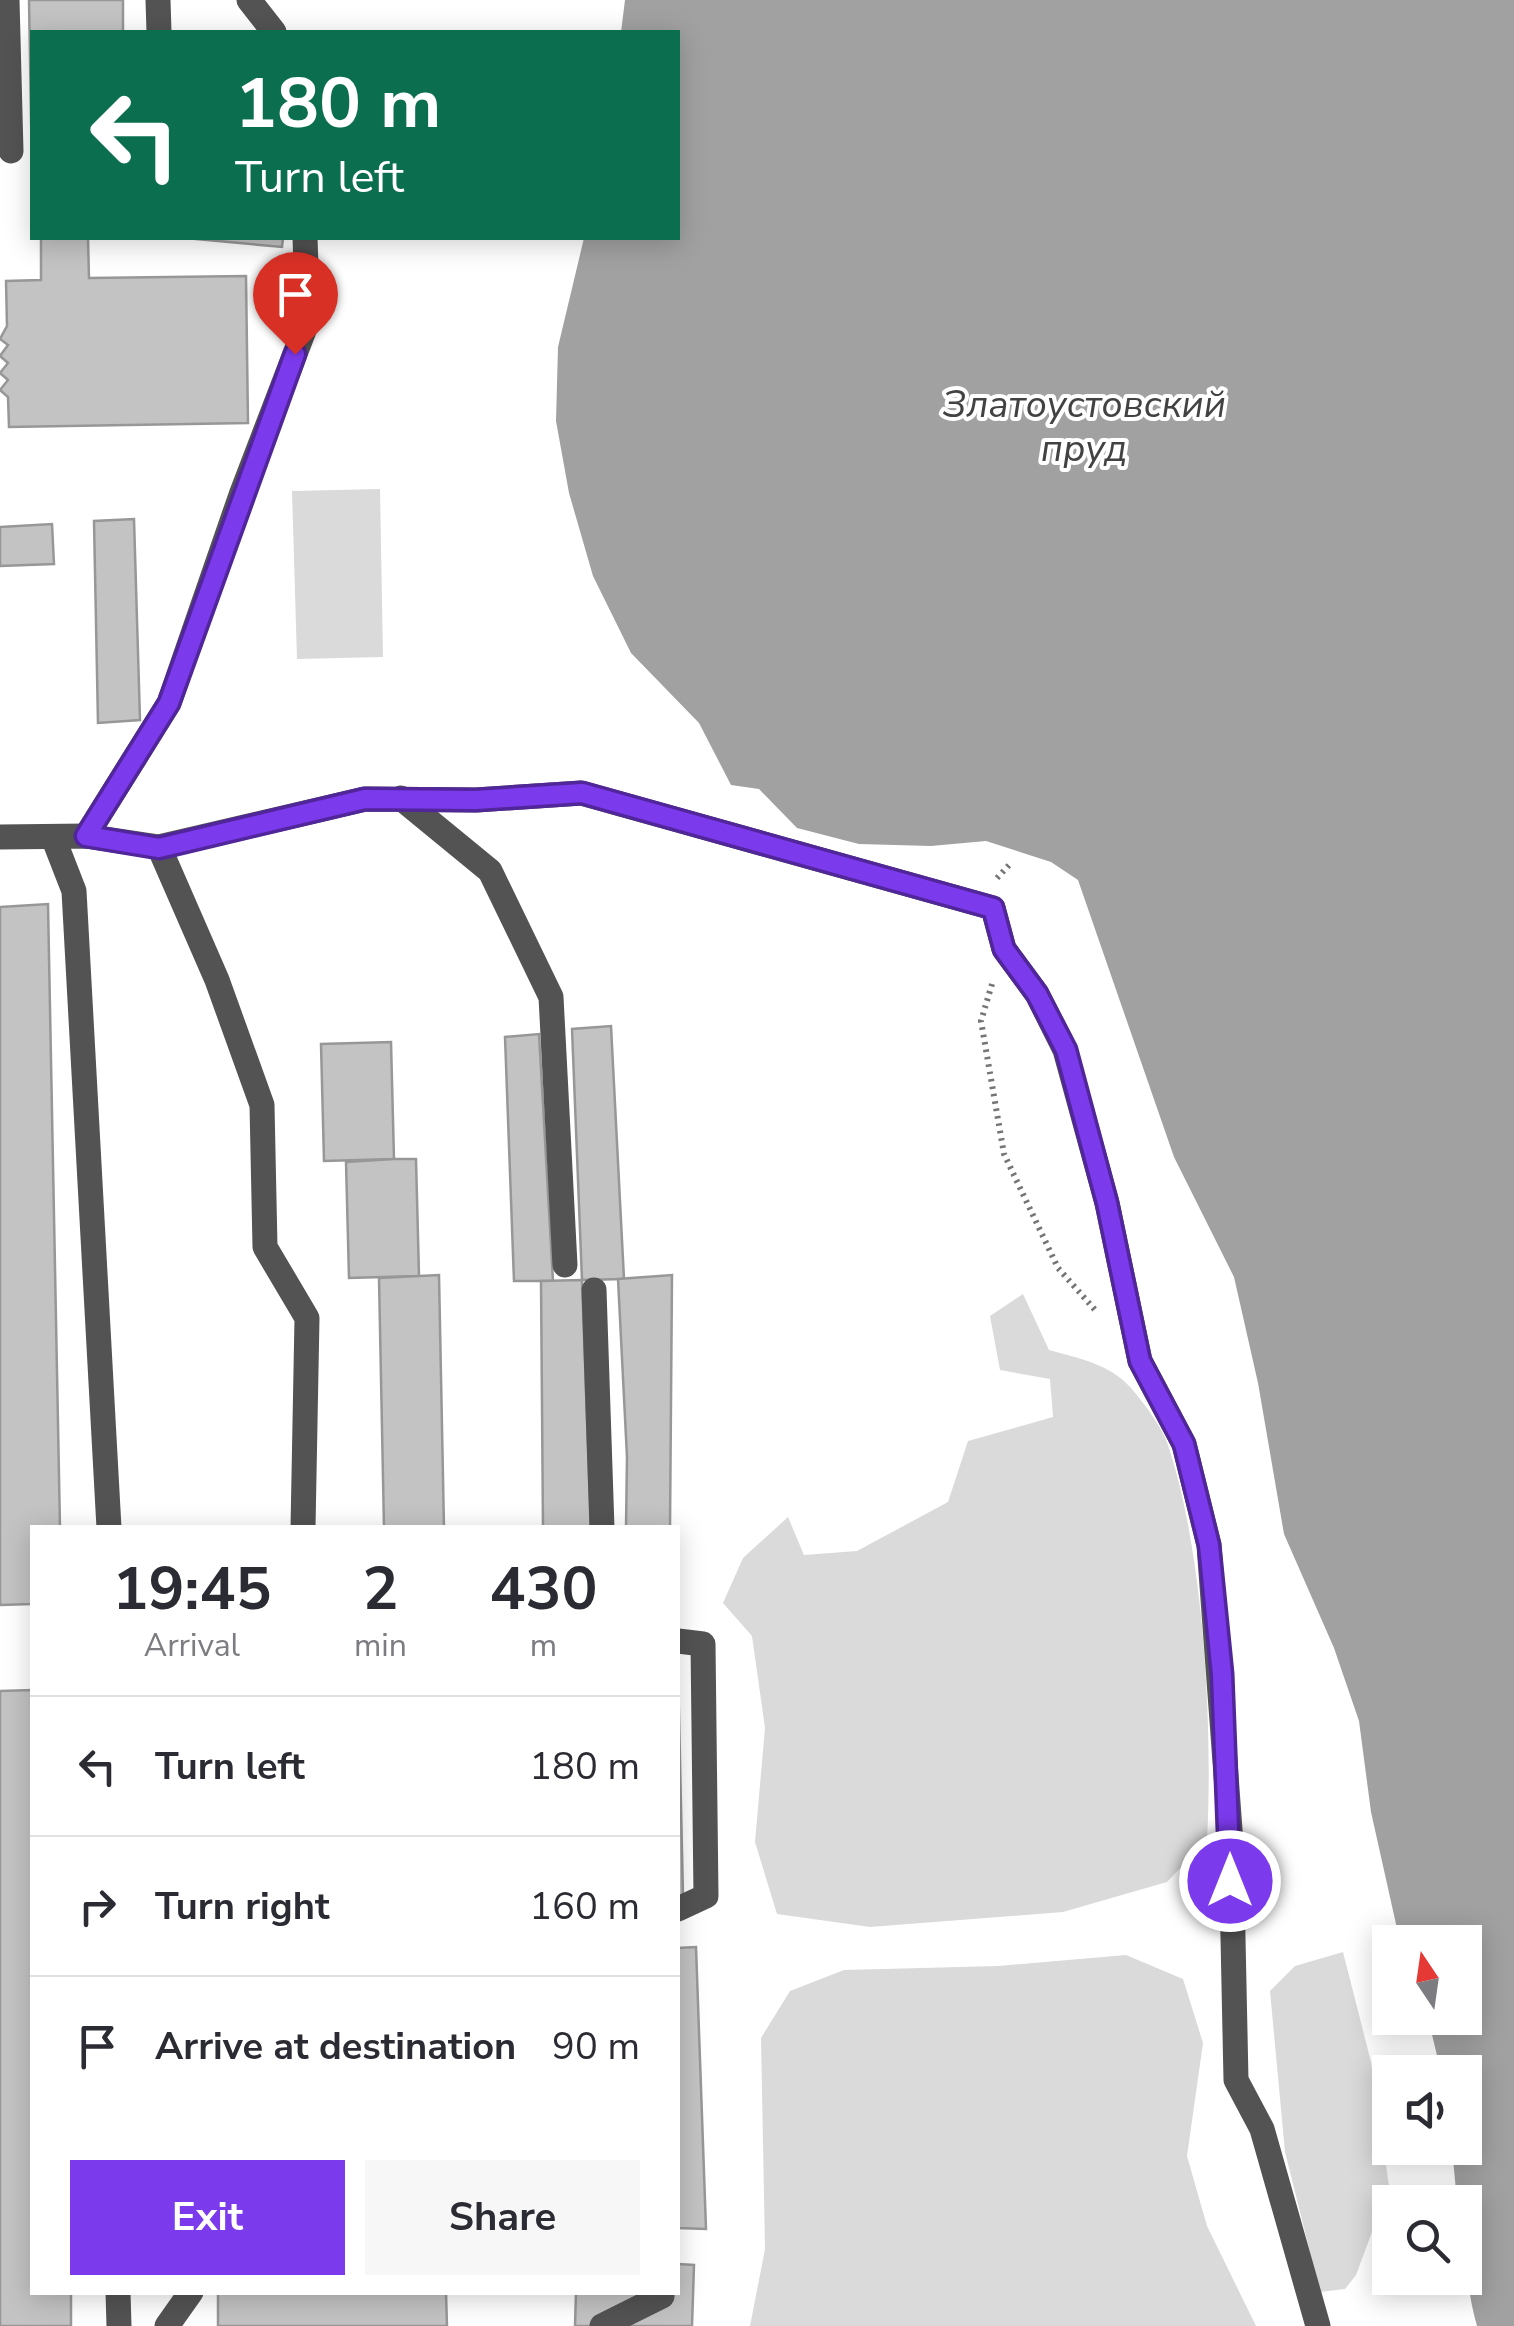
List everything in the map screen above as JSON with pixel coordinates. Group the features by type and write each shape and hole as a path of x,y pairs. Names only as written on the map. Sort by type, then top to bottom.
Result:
{"lane":[{"path":"7,0 4,98 11,151"},
{"path":"158,0 158,30"},
{"path":"249,0 272,30"},
{"path":"86,836 169,703 241,495 308,320 305,240"},
{"path":"0,836 86,836 159,848 365,799 476,800 582,793 958,895 993,908 1004,949 1037,994 1066,1050 1107,1203 1140,1361 1184,1444 1209,1545 1231,1843 1236,2080 1262,2128 1318,2326"},
{"path":"402,798 490,871 551,997 566,1265"},
{"path":"53,837 74,890 108,1525"},
{"path":"159,848 217,980 262,1105 266,1247 307,1318 303,1525"},
{"path":"594,1290 602,1525"},
{"path":"680,1641 703,1644 706,1896 680,1907"},
{"path":"118,2295 119,2326"},
{"path":"166,2326 189,2295"},
{"path":"602,2326 662,2296"}],"path":[{"path":"1004,949 981,1021 1004,1154 1058,1268 1105,1321"}],"shaded area":[{"path":"380,489 383,657 297,659 292,491"},
{"path":"1023,1294 1049,1350 1093,1363 1123,1380 1152,1415 1168,1445 1198,1588 1207,1694 1207,1840 1167,1882 1063,1912 870,1927 777,1914 755,1842 765,1728 752,1636 723,1603 743,1558 788,1517 804,1555 857,1551 948,1502 968,1441 1053,1417 1050,1379 1000,1370 990,1316"},
{"path":"1343,1952 1372,2069 1372,2165 1386,2165 1389,2185 1372,2185 1372,2232 1356,2275 1345,2289 1320,2292 1285,2152 1270,1991 1295,1966"},
{"path":"1126,1955 1183,1979 1203,2043 1187,2156 1207,2226 1256,2326 750,2326 765,2249 761,2038 790,1991 844,1970 998,1966"}],"water":[{"name":"Златоустовский пруд","path":"625,0 1514,0 1514,2326 1477,2326 1470,2295 1482,2295 1482,2185 1455,2185 1454,2165 1482,2165 1482,2055 1437,2055 1432,2035 1482,2035 1482,1925 1396,1925 1371,1812 1359,1721 1334,1648 1284,1534 1258,1383 1234,1277 1174,1157 1078,880 1051,862 986,841 931,846 859,844 797,828 759,789 731,785 699,723 631,653 593,576 569,493 556,421 558,347 584,240 680,240 680,30 621,30"}],"building":[{"path":"29,0 123,0 123,30 30,30 30,57"},
{"path":"41,240 88,240 89,278 246,276 248,423 9,427 8,397 0,390 8,380 0,373 8,363 0,356 8,345 0,339 7,326 6,281 41,280"},
{"path":"207,240 283,240 282,247"},
{"path":"134,519 140,720 98,723 94,521"},
{"path":"52,524 54,564 0,566 0,527"},
{"path":"48,904 60,1525 30,1525 30,1604 0,1605 0,907"},
{"path":"611,1026 624,1279 582,1280 572,1029"},
{"path":"539,1034 553,1281 514,1281 505,1037"},
{"path":"391,1042 394,1159 324,1161 321,1044"},
{"path":"416,1159 419,1276 349,1278 346,1162"},
{"path":"439,1275 444,1525 384,1525 379,1278"},
{"path":"672,1275 670,1525 626,1525 627,1457 618,1279"},
{"path":"582,1280 591,1525 543,1525 541,1281"},
{"path":"30,1690 30,2295 71,2295 71,2326 0,2326 0,1691"},
{"path":"680,1761 683,1897 680,1897"},
{"path":"696,1947 706,2229 680,2228 680,1948"},
{"path":"680,2264 694,2265 692,2326 575,2326 576,2295 680,2295"},
{"path":"218,2295 446,2295 447,2326 218,2326"}],"route":[{"path":"295,354 169,703 86,836 159,848 365,799 476,800 582,793 958,895 993,908 1004,949 1037,994 1066,1050 1107,1203 1140,1361 1184,1444 1209,1545 1222,1674 1230,1881"}]}
